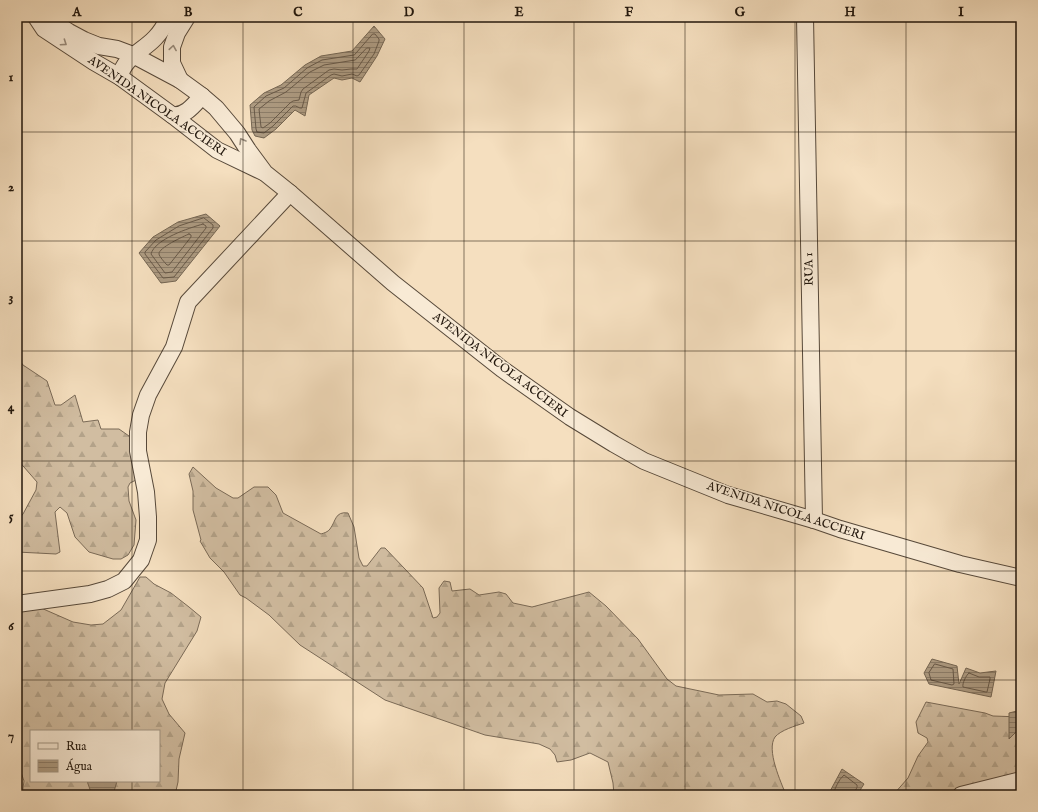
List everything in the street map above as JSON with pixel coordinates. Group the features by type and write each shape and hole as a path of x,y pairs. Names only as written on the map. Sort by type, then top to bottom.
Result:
{"street":[{"name":"AVENIDA NICOLA ACCIERI","path":"35,17 44,29 94,62 120,77 217,150 265,173 290,193 393,284 502,369 576,421 614,444 644,460 728,495 960,564 1021,576"},
{"name":"AVENIDA NICOLA ACCIERI","path":"46,17 84,40 99,46 117,49 133,55 180,80 216,108 237,133 265,173"},
{"path":"120,77 122,68 133,55 154,39 169,17"},
{"path":"180,80 172,63 172,47 177,33 187,17"},
{"name":"RUA 1","path":"805,17 814,520"},
{"path":"172,115 176,116 183,114 202,96"},
{"path":"17,604 90,594 108,590 124,581 141,560 148,540 148,517 146,492 138,451 138,432 141,415 148,395 174,347 188,302 290,193"},
{"path":"961,795 1021,780"}],"green space":[{"path":"17,357 23,365 47,381 55,405 61,405 75,395 83,422 98,420 101,429 119,429 129,436 145,472 142,477 130,483 128,487 129,501 136,520 134,545 128,555 121,559 113,559 89,552 75,537 67,513 60,507 55,512 60,552 56,554 17,552 17,521 23,514 36,490 37,482 17,459"},
{"path":"193,467 216,488 233,498 238,498 254,487 268,487 276,495 283,513 321,534 329,530 338,515 348,513 354,527 359,558 363,566 367,566 381,548 385,548 423,588 433,618 437,617 440,613 439,588 444,581 450,582 452,591 470,589 479,595 499,592 506,594 513,603 532,607 589,592 606,606 638,639 667,679 676,686 719,695 753,694 767,702 777,701 786,704 801,716 804,723 781,732 775,737 773,743 772,750 775,766 786,795 614,795 608,762 590,753 571,760 557,762 555,755 550,749 539,744 485,735 385,700 300,645 269,615 240,595 224,572 210,558 200,541 193,510 193,491 189,474"},
{"path":"140,577 146,577 154,584 171,593 201,617 197,631 165,683 162,699 169,714 185,733 179,759 178,782 175,795 22,795 24,781 17,761 17,600 32,604 73,622 91,625 103,624 121,610"},
{"path":"926,702 985,713 993,716 1021,717 1021,795 893,795 908,778 918,756 928,742 927,738 918,733 916,722"}],"water":[{"path":"374,26 385,39 377,56 360,82 352,78 342,80 334,78 309,95 305,116 295,110 276,129 264,138 255,136 252,130 250,105 264,93 281,85 305,65 321,56 352,51"},
{"path":"206,214 220,226 176,281 161,283 139,253 153,237 178,222"},
{"path":"932,659 957,666 959,684 966,668 980,673 996,671 991,697 929,684 924,673"},
{"path":"1021,710 1021,730 1016,732 1009,739 1009,713"},
{"path":"842,769 864,784 857,795 828,795"},
{"path":"87,782 117,782 113,795 92,795"}]}
